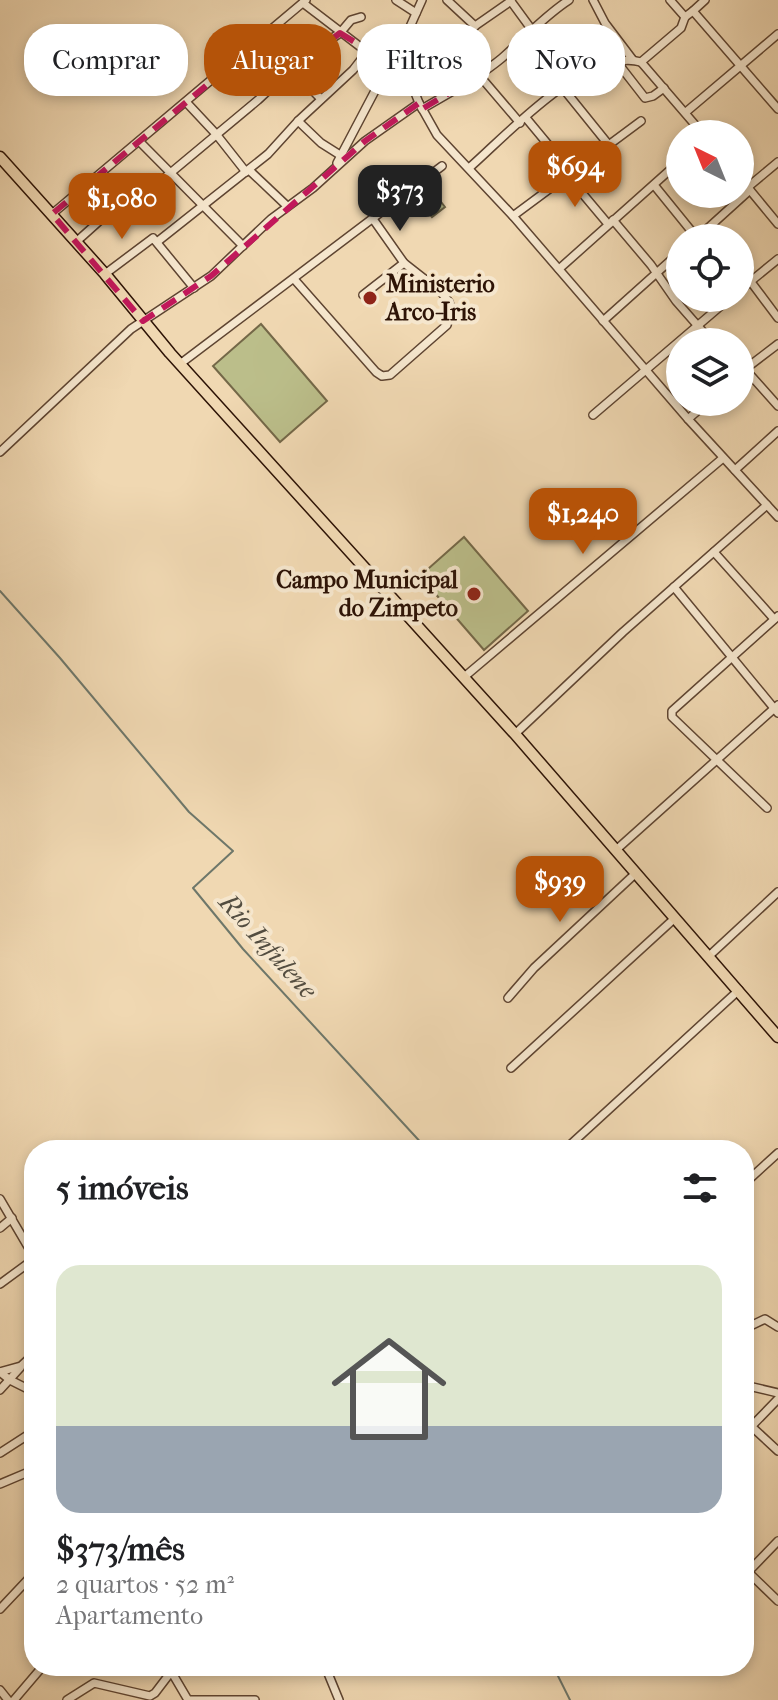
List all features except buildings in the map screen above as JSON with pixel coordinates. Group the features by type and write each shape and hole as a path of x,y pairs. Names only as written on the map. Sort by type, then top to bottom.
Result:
{"highway":[{"path":"0,157 105,274 180,364 515,734 776,1030"}],"street":[{"path":"396,0 416,13"},
{"path":"411,24 422,0"},
{"path":"447,0 473,24"},
{"path":"539,24 569,0"},
{"path":"594,0 605,23 692,120"},
{"path":"670,0 685,17"},
{"path":"625,62 637,61 683,26 685,17 705,0"},
{"path":"478,24 510,1 527,24"},
{"path":"279,24 304,2 330,24"},
{"path":"693,11 778,109"},
{"path":"341,32 351,20 361,17"},
{"path":"686,112 778,34"},
{"path":"491,65 507,51"},
{"path":"157,242 268,154 357,65"},
{"path":"625,72 645,98 664,88"},
{"path":"52,214 204,88"},
{"path":"491,88 655,272 700,328"},
{"path":"76,242 115,207 130,206 261,96"},
{"path":"318,96 321,99"},
{"path":"334,168 371,96"},
{"path":"417,96 437,135 513,216 688,419 778,517"},
{"path":"0,452 131,329 217,271 287,206 313,188 365,141 440,96"},
{"path":"469,168 553,96"},
{"path":"574,96 608,144"},
{"path":"187,103 248,171 287,206"},
{"path":"298,121 321,143 340,155"},
{"path":"513,216 641,121"},
{"path":"140,142 243,246"},
{"path":"754,184 778,162"},
{"path":"180,364 442,166"},
{"path":"559,269 666,174"},
{"path":"654,185 686,224"},
{"path":"754,195 778,224"},
{"path":"712,224 729,208"},
{"path":"294,279 376,372 385,377 447,325 451,315 445,296 404,263 373,219"},
{"path":"105,274 150,238 157,242 194,288"},
{"path":"754,279 778,259"},
{"path":"363,295 404,263"},
{"path":"603,321 666,263"},
{"path":"754,294 778,318"},
{"path":"593,415 713,312"},
{"path":"754,363 778,344"},
{"path":"754,382 778,406"},
{"path":"688,419 692,416"},
{"path":"735,470 778,431"},
{"path":"463,678 723,458"},
{"path":"515,734 767,505"},
{"path":"608,506 632,534"},
{"path":"714,552 776,618 672,711 672,717 767,808"},
{"path":"616,850 777,709 674,587"},
{"path":"508,998 534,968 636,873"},
{"path":"709,956 777,895"},
{"path":"511,1068 675,918"},
{"path":"575,1140 739,990"},
{"path":"754,1175 778,1153"},
{"path":"0,1199 24,1240"},
{"path":"0,1228 12,1218"},
{"path":"0,1284 24,1266"},
{"path":"754,1324 765,1319 778,1327"},
{"path":"0,1390 24,1363"},
{"path":"0,1372 21,1366"},
{"path":"0,1372 24,1387"},
{"path":"754,1388 778,1396 754,1421"},
{"path":"754,1434 778,1451"},
{"path":"0,1453 24,1437"},
{"path":"0,1473 3,1482 24,1474"},
{"path":"754,1563 778,1541"},
{"path":"754,1578 778,1601"},
{"path":"0,1609 24,1584"},
{"path":"14,1700 34,1676"},
{"path":"67,1700 94,1683 150,1696 166,1676"},
{"path":"174,1676 188,1700 255,1700"},
{"path":"329,1676 339,1700"},
{"path":"0,1690 8,1700"}],"highlighted area":[{"path":"340,33 389,63 403,41 407,58 446,52 464,84 422,109 419,103 365,141 211,276 143,321 52,214 262,39 291,70"}],"green space":[{"path":"427,184 445,207 432,217 414,194"},
{"path":"261,324 327,401 280,442 213,366"},
{"name":"Campo Municipal do Zimpeto","path":"464,537 528,611 484,650 420,576"}],"waterway":[{"name":"Rio Infulene","path":"0,591 189,812 233,851 193,888 243,949 419,1140"},
{"name":"Rio Infulene","path":"558,1676 570,1700"}],"place":[{"name":"Ministerio Arco-Iris","path":"370,298"},
{"name":"Campo Municipal do Zimpeto","path":"474,594"}]}
